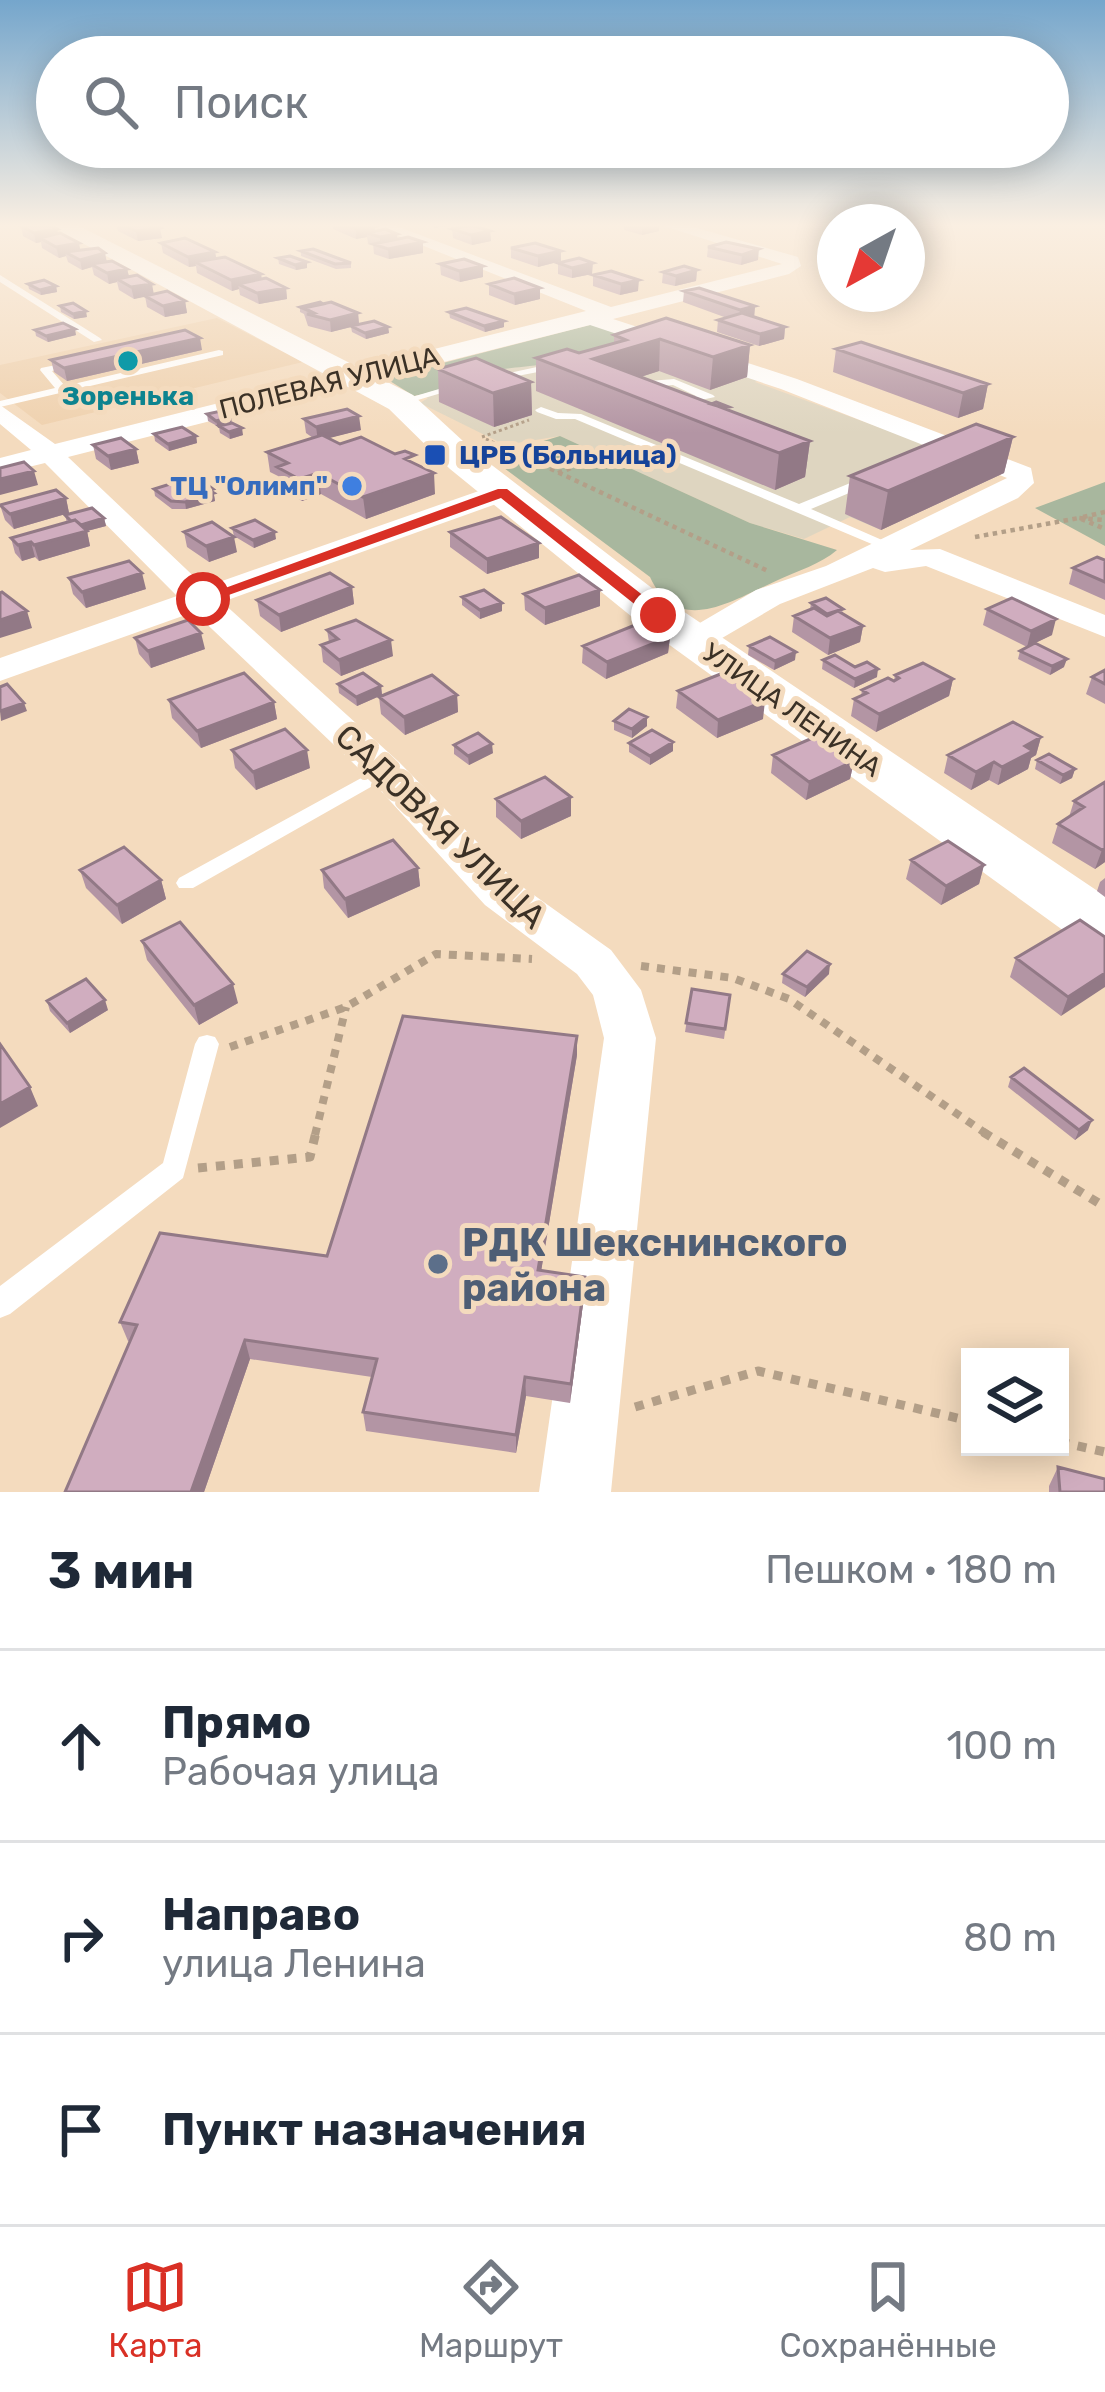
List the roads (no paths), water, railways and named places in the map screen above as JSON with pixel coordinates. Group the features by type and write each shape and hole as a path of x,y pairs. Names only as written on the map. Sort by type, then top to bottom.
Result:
{"street":[{"name":"УЛИЦА ЛЕНИНА","path":"195,294 360,377 502,470 693,641 1105,928"},
{"path":"546,294 732,356 789,384 1021,474 1020,483 945,524 837,573 768,597 693,641"},
{"name":"ПОЛЕВАЯ УЛИЦА","path":"0,466 683,294"},
{"name":"САДОВАЯ УЛИЦА","path":"0,411 386,771 524,915 594,962 616,990 630,1039 575,1492"},
{"path":"0,670 203,599 502,470"},
{"path":"837,573 929,556 1105,627"}],"lane":[{"path":"24,294 97,340"},
{"path":"0,411 62,389 222,350 209,344"},
{"path":"62,389 45,370 87,359"},
{"path":"401,402 578,363"},
{"path":"476,382 495,390"},
{"path":"674,382 709,397 687,402 632,383 674,382"},
{"path":"545,411 577,416 891,548"},
{"path":"920,458 955,446"},
{"path":"801,508 880,475"},
{"path":"186,884 386,771"},
{"path":"0,1304 174,1170 207,1044"}],"place":[{"name":"Зоренька","path":"128,361"},
{"name":"ЦРБ (Больница)","path":"435,455"},
{"name":"ТЦ \"Олимп\"","path":"352,486"},
{"name":"РДК Шекснинского района","path":"438,1264"}]}
